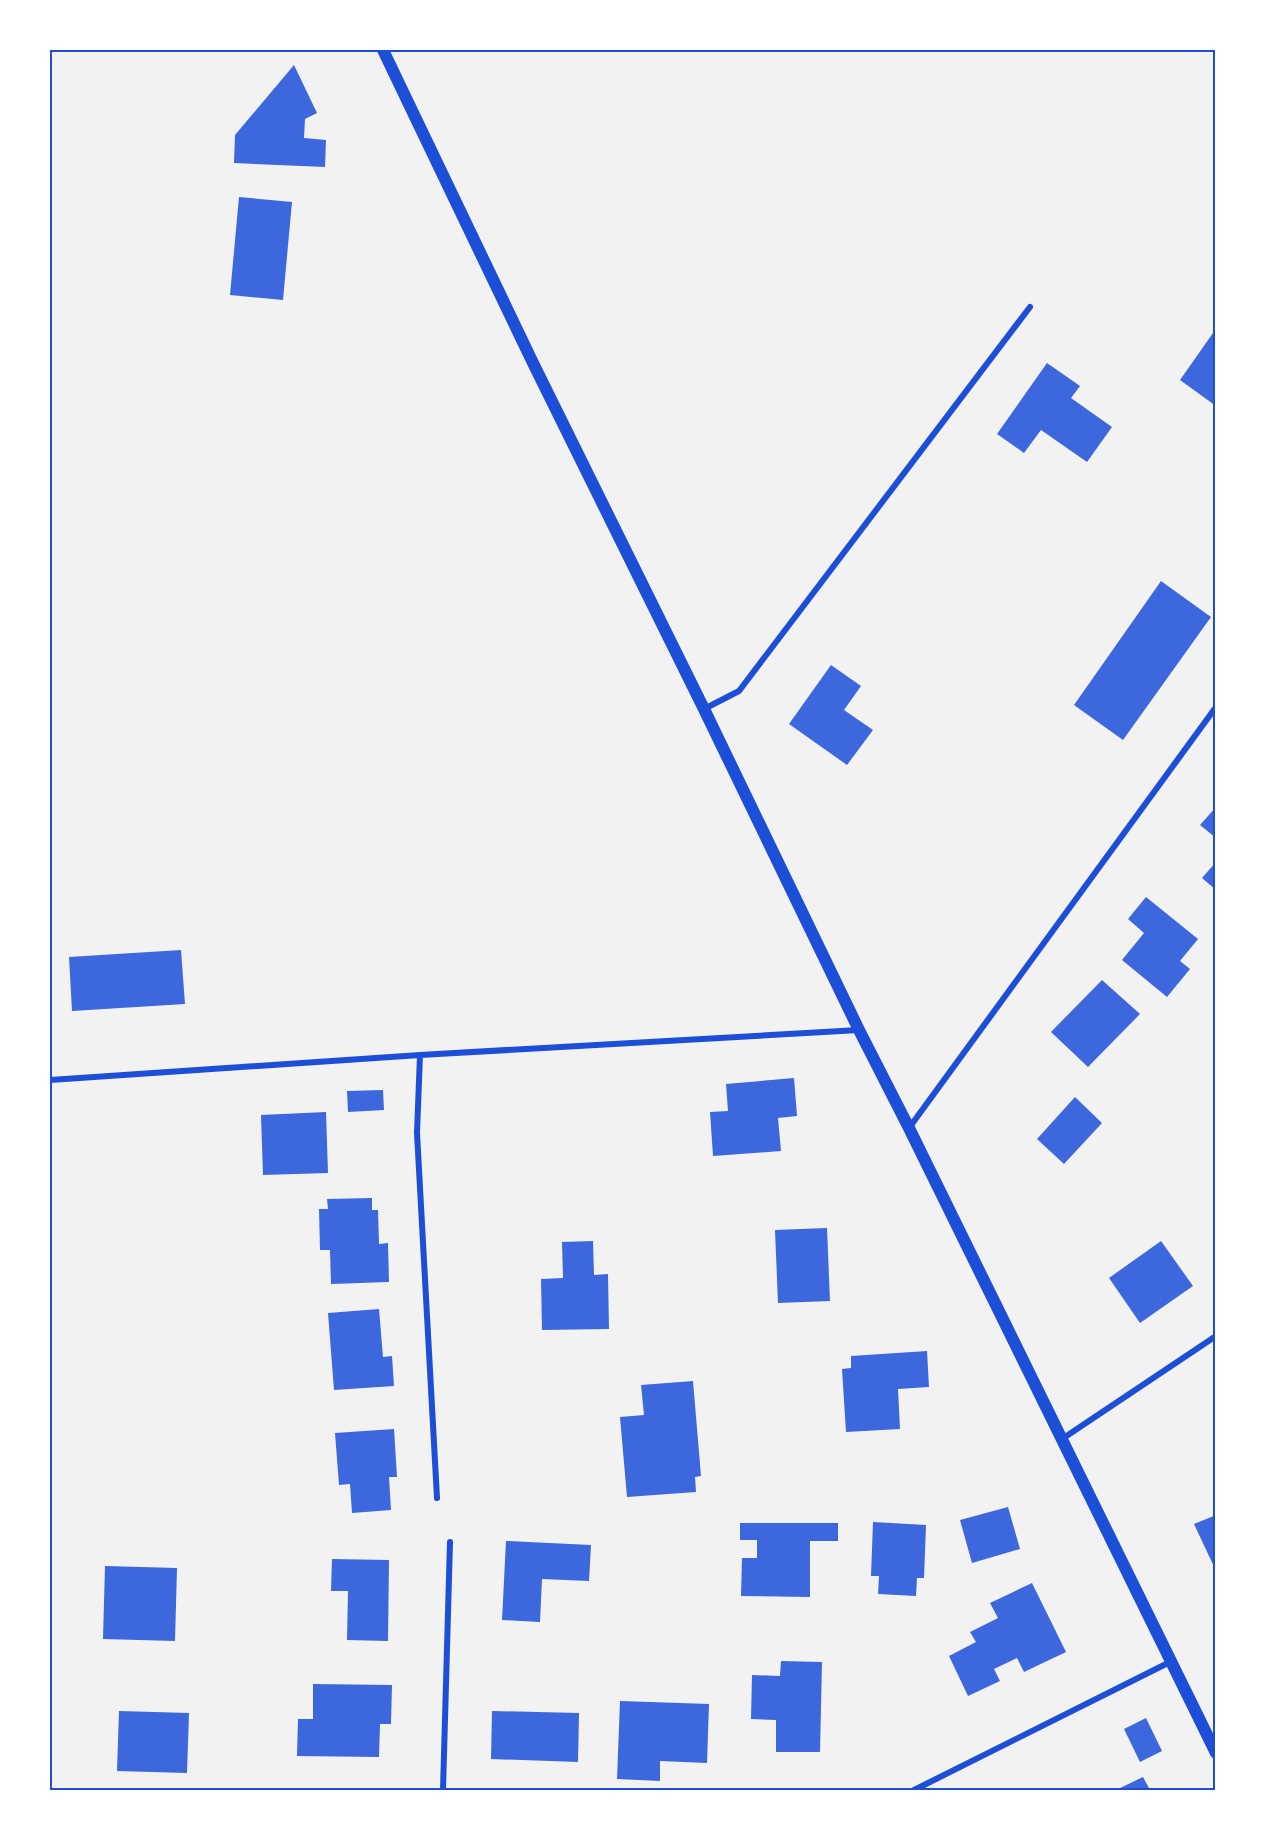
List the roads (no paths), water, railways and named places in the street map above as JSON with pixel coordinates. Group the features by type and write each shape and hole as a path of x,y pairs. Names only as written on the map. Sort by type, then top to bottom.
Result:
{"main road":[{"path":"383,50 539,376 704,709 859,1030 1170,1662 1214,1745"}],"street":[{"path":"704,709 739,691 1030,307"},
{"path":"909,1128 1215,707"},
{"path":"50,1080 420,1055 859,1030"},
{"path":"420,1055 417,1133 437,1498"},
{"path":"1062,1439 1215,1336"},
{"path":"443,1791 450,1542"},
{"path":"914,1791 1170,1662"}]}
